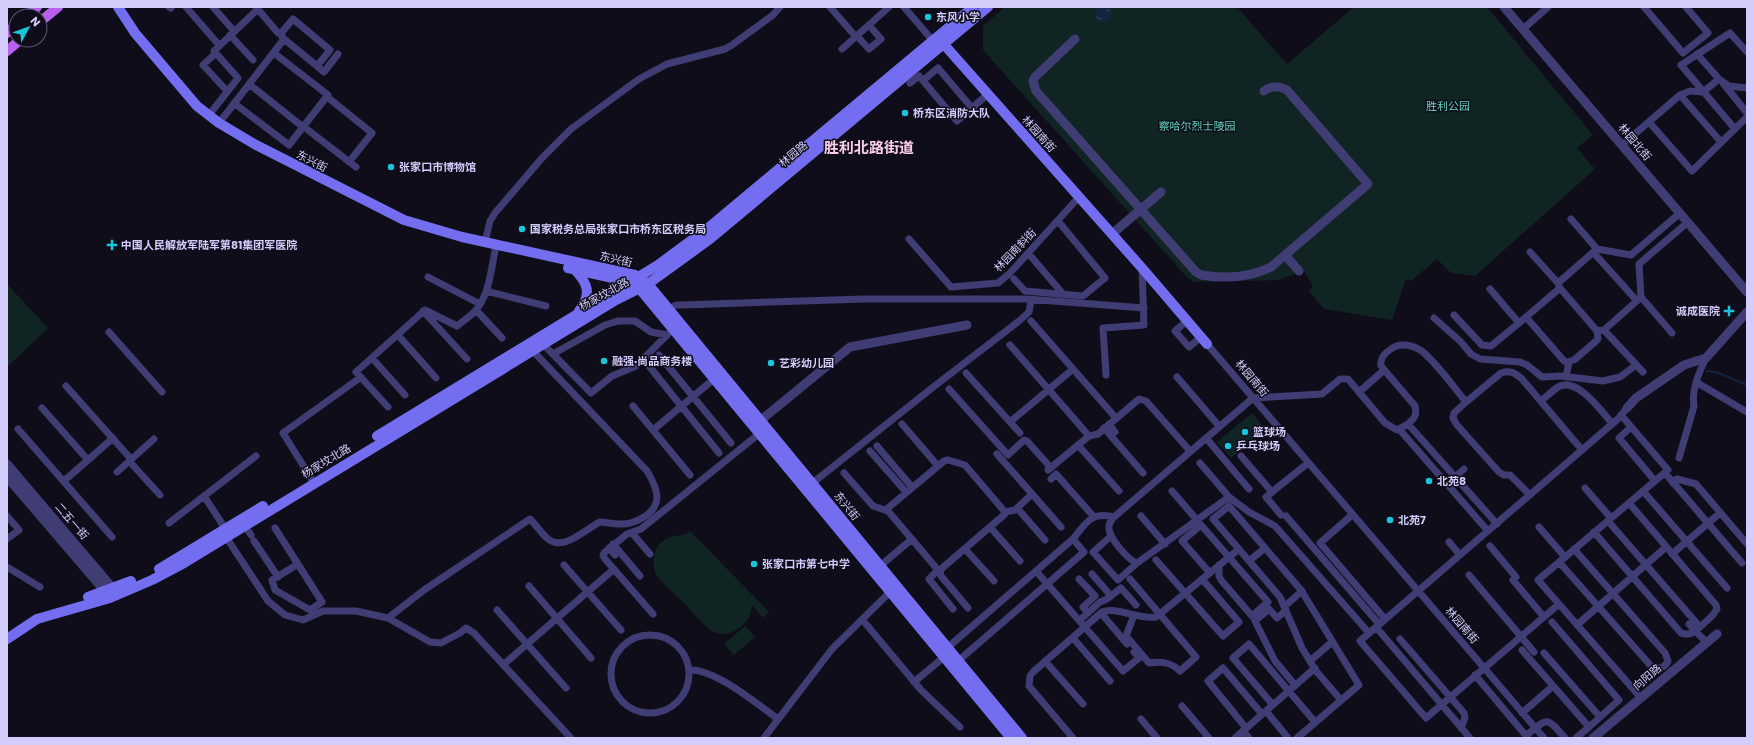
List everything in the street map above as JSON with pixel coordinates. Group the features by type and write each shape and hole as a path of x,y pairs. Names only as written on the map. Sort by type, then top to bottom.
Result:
{"main road":[{"path":"48,15 58,7"},
{"name":"东兴街","path":"111,7 132,39 192,109 214,126 267,157 348,200 404,226 485,245 618,272 639,283 669,309 758,426"},
{"name":"东兴街","path":"118,7 136,33 197,106 219,123 256,145 404,220 462,237 485,245 496,251 639,283 670,332 758,426 809,486 944,653"},
{"name":"林园路","path":"639,283 710,239 938,41 973,7"},
{"name":"林园路","path":"639,283 658,265 708,228 938,41 988,7"},
{"name":"林园南街","path":"938,41 988,94 1142,268 1204,341"},
{"path":"618,272 639,270 658,265"},
{"path":"574,269 583,278 587,292 586,299 576,314"},
{"name":"杨家坟北路","path":"312,480 576,314 639,283"},
{"name":"杨家坟北路","path":"7,639 37,619 112,593 225,533 616,300 639,283"},
{"name":"东兴街","path":"877,569 890,592 1022,738"},
{"name":"杨家坟北路","path":"7,631 34,614 112,593"},
{"name":"东兴街","path":"955,664 1011,738"}],"street":[{"path":"186,7 219,45"},
{"path":"213,7 253,60"},
{"path":"485,245 490,221 494,213 542,158 585,117 654,70 685,58 732,46 773,15 780,7"},
{"path":"830,7 869,49 881,39 869,25"},
{"path":"904,7 938,41"},
{"name":"林园北街","path":"1504,7 1747,292"},
{"path":"1523,29 1548,7"},
{"path":"1644,7 1683,53 1708,33 1686,7"},
{"path":"209,115 238,78 214,51 219,45 257,8 278,33"},
{"path":"842,49 869,25 885,8"},
{"path":"317,66 330,50 293,18 282,32 282,37 324,72 338,54"},
{"path":"1735,129 1681,65 1730,33 1747,52"},
{"path":"219,123 284,39"},
{"path":"1075,39 1035,77 1033,84 1036,90 1196,272 1201,275 1239,277 1250,275 1271,267 1286,256 1368,184 1287,90 1276,86 1264,91"},
{"path":"216,53 203,65 227,91"},
{"path":"234,103 289,145 306,129 328,95 274,53"},
{"path":"1697,54 1747,113"},
{"path":"926,78 938,68 972,108"},
{"path":"910,83 919,76 957,121 988,94"},
{"path":"1622,145 1680,95 1690,91 1703,92 1720,80"},
{"path":"1720,80 1736,87 1747,88"},
{"path":"249,84 356,167"},
{"path":"1680,95 1721,142"},
{"path":"331,100 372,133 349,162"},
{"path":"1649,122 1692,171 1747,117"},
{"path":"1112,234 1160,192"},
{"name":"林园南斜街","path":"909,239 951,287 998,283 1009,274 1079,197"},
{"path":"1595,250 1631,255 1680,213"},
{"path":"1571,219 1595,250 1672,333"},
{"path":"1014,279 1025,291 1083,296 1105,278 1058,221"},
{"path":"1639,299 1639,264 1688,222"},
{"path":"1454,315 1482,346 1488,347 1526,317 1595,250"},
{"path":"423,311 425,310 457,326 478,307 486,291 496,251"},
{"path":"1530,252 1601,330 1643,372"},
{"path":"1028,253 1063,294"},
{"path":"1286,256 1299,271"},
{"path":"1106,375 1103,328 1144,326 1142,268"},
{"path":"428,277 478,307 502,338"},
{"path":"1490,289 1519,323"},
{"path":"486,291 546,306"},
{"path":"1526,317 1564,361 1569,362 1574,360 1595,342 1598,339 1601,330 1639,299"},
{"path":"669,309 676,305 682,304 848,300 1031,300 1144,308"},
{"path":"809,486 932,388 1020,321 1029,312 1031,300"},
{"path":"388,407 356,372 423,311"},
{"path":"423,311 467,359"},
{"path":"1679,458 1694,406 1693,399 1696,382 1706,358 1747,312"},
{"path":"1434,318 1460,340 1471,354 1480,359 1520,362 1527,365 1542,377 1566,377 1603,381 1620,377 1636,365"},
{"path":"553,354 605,325 618,321 635,321 651,332 670,332"},
{"path":"1031,321 1116,418"},
{"path":"1187,321 1176,331 1190,348 1204,341"},
{"path":"653,614 603,555 611,546 632,532 641,529 850,347 967,325"},
{"path":"109,332 162,392"},
{"path":"543,344 591,393 612,376 636,366 670,332"},
{"path":"398,335 436,378"},
{"name":"林园南街","path":"1204,341 1544,738"},
{"path":"1010,344 1089,436"},
{"path":"1137,563 1132,561 1111,536 1109,522 1253,398 1322,394 1340,378 1345,378 1348,379 1385,423 1392,428 1399,429 1408,424 1415,417 1415,406 1383,371 1380,366 1380,360 1393,347 1401,345 1416,348 1423,352 1466,402"},
{"path":"1487,360 1488,347"},
{"path":"388,618 424,590 530,519 548,539 555,543 570,540 600,522 618,524 634,522 642,518 654,506 657,499 656,491 652,479 647,471 532,350"},
{"path":"659,355 731,443"},
{"path":"372,358 405,395"},
{"path":"1559,604 1426,718 1360,641 1582,450 1612,423 1636,398 1684,365 1706,358"},
{"path":"1566,377 1569,362"},
{"path":"649,366 719,452"},
{"path":"1010,422 1073,369"},
{"path":"1359,392 1383,371"},
{"path":"1530,495 1510,475 1504,475 1499,472 1457,424 1453,418 1454,413 1466,402 1501,373 1507,371 1515,373 1522,379 1582,450"},
{"path":"966,373 1020,433"},
{"path":"312,480 283,433 361,377"},
{"path":"1177,377 1219,426"},
{"path":"653,430 714,379"},
{"path":"1696,382 1747,412"},
{"path":"1541,402 1559,387 1566,384 1584,392 1612,423"},
{"path":"66,386 113,438 160,495"},
{"path":"949,389 1008,455 1024,440 1027,441 1050,469 1089,436 1094,436 1136,401 1142,400 1190,451"},
{"path":"633,406 690,476"},
{"path":"42,408 88,460"},
{"path":"1624,411 1631,427 1668,470 1538,580 1641,698"},
{"path":"902,424 938,466"},
{"path":"1408,424 1497,524"},
{"path":"1106,426 1115,432"},
{"path":"1106,426 1143,473"},
{"path":"1631,427 1619,438 1655,481"},
{"path":"18,429 112,537"},
{"path":"1399,429 1488,531"},
{"path":"64,481 113,438"},
{"path":"1206,438 1249,489"},
{"path":"117,472 154,439"},
{"path":"1078,445 1119,491"},
{"path":"877,446 912,487"},
{"path":"870,451 906,492"},
{"path":"997,454 1061,527"},
{"path":"169,523 256,456"},
{"path":"1241,456 1272,492"},
{"path":"888,511 890,505 938,466 948,460 965,465 1006,512"},
{"path":"1200,463 1229,497 1249,512 1275,526 1369,633"},
{"path":"1308,463 1266,497 1378,625 1470,738"},
{"name":"二五一街","path":"7,464 112,593"},
{"path":"1455,477 1464,469"},
{"path":"844,473 873,506 888,511 939,570 941,576 968,608"},
{"path":"1664,473 1742,563"},
{"path":"1051,479 1056,474 1094,517"},
{"name":"二五一街","path":"7,477 112,593"},
{"path":"1673,483 1677,479 1696,484 1747,544"},
{"path":"1585,488 1609,520 1698,629 1707,643"},
{"path":"1172,491 1197,520"},
{"path":"1643,491 1727,588"},
{"path":"953,609 929,579 1006,512 1017,508 1032,494"},
{"path":"204,496 225,533 268,601 285,615 303,620 323,611 356,611 388,618 430,642 441,643 460,633 466,628 474,633 571,738"},
{"path":"1111,536 1093,552 1118,580 1137,563 1229,497"},
{"path":"1594,532 1681,633 1687,634 1698,629 1715,612 1716,605 1629,503"},
{"path":"1297,738 1359,685 1302,591 1229,506 1213,519 1280,597 1298,640 1315,668 1341,700"},
{"path":"1017,508 1045,540"},
{"path":"1672,554 1720,513"},
{"path":"914,682 944,653 1073,539 1094,517 1098,515 1114,517"},
{"path":"1352,515 1320,543 1385,619"},
{"path":"7,516 19,530 7,539"},
{"path":"1141,516 1165,544"},
{"path":"242,522 278,577"},
{"path":"1210,573 1182,541 1201,524 1268,602 1252,616 1221,580 1219,576 1219,565"},
{"path":"990,527 1020,561"},
{"path":"1539,527 1562,560 1598,606 1651,666 1668,669 1668,661 1665,653 1574,549"},
{"path":"275,528 298,564 322,602 310,610 275,590 272,583 278,577 298,564"},
{"path":"632,532 650,554"},
{"path":"877,569 912,539"},
{"path":"955,664 1084,552 1073,539"},
{"path":"1449,542 1460,555"},
{"path":"611,546 615,555"},
{"path":"611,546 640,576"},
{"path":"1490,546 1516,577 1513,580 1544,617"},
{"path":"1577,625 1666,547"},
{"path":"1249,561 1265,548"},
{"path":"965,549 994,581"},
{"path":"1073,738 1029,686 1030,676 1101,613 1110,610 1151,618 1159,614 1239,549"},
{"path":"1156,560 1223,636 1239,622 1202,579"},
{"path":"564,565 621,630"},
{"path":"7,567 40,587"},
{"path":"503,665 614,569"},
{"path":"1036,571 1124,672 1139,658 1101,613"},
{"path":"1092,574 1111,596"},
{"path":"1469,576 1534,652"},
{"path":"1079,579 1095,596 1083,607 1088,613"},
{"path":"1130,579 1196,657 1180,671 1176,667 1165,663 1149,663 1126,636 1134,615"},
{"path":"529,586 591,658"},
{"path":"1080,620 1100,602 1121,588 1136,605"},
{"path":"1295,685 1275,661 1255,621 1269,609 1277,618 1302,591"},
{"path":"764,738 832,648 890,592"},
{"path":"497,610 566,688"},
{"path":"1552,622 1620,700 1576,738"},
{"path":"866,624 914,682 960,727"},
{"path":"1689,624 1698,629"},
{"name":"向阳路","path":"1594,738 1641,698 1668,669 1707,643 1717,634"},
{"path":"646,635 659,636 671,641 681,650 688,662 689,670 688,687 682,698 672,707 661,712 648,713 636,711 625,704 617,695 612,683 611,670 615,657 622,646 633,638 646,635"},
{"path":"1073,638 1110,681"},
{"path":"1400,639 1470,721"},
{"path":"1310,660 1332,642"},
{"path":"1273,705 1233,658 1249,644 1315,722"},
{"path":"1522,650 1589,727"},
{"path":"1544,653 1600,717"},
{"path":"1046,661 1083,704"},
{"path":"1249,738 1208,682 1224,668 1288,738"},
{"path":"1235,738 1315,668"},
{"path":"689,670 696,669 712,674 778,719"},
{"path":"1475,675 1527,737 1543,721 1548,721 1552,723 1565,738"},
{"path":"1522,712 1553,686"},
{"path":"1182,706 1209,738"},
{"path":"1461,728 1464,724 1464,713"},
{"path":"1141,718 1157,738"}],"green space":[{"name":"察哈尔烈士陵园","path":"1005,7 1237,7 1287,64 1354,7 1487,7 1593,135 1577,148 1595,169 1475,276 1451,273 1437,259 1411,281 1406,279 1392,320 1324,309 1309,291 1313,286 1304,271 1278,280 1193,282 983,50 983,26"},
{"path":"7,284 48,328 7,367"},
{"name":"篮球场","path":"1252,413 1265,429 1231,458 1217,442"},
{"path":"690,531 769,612 763,618 752,605 750,616 742,626 726,634 715,633 702,623 659,579 655,572 654,566 654,557 657,548 665,539 686,534"},
{"path":"745,626 755,637 734,655 724,644"}],"water":[{"path":"1100,6 1106,6 1111,11 1109,20 1106,22 1100,22 1095,17 1095,11"}],"waterway":[{"path":"1707,371 1716,372 1747,385"}],"place":[{"name":"东风小学","path":"928,17"},
{"name":"桥东区消防大队","path":"905,113"},
{"name":"张家口市博物馆","path":"391,167"},
{"name":"国家税务总局张家口市桥东区税务局","path":"522,229"},
{"name":"中国人民解放军陆军第81集团军医院","path":"112,245"},
{"name":"诚成医院","path":"1729,311"},
{"name":"融强·尚品商务楼","path":"604,361"},
{"name":"艺彩幼儿园","path":"771,363"},
{"name":"篮球场","path":"1245,432"},
{"name":"乒乓球场","path":"1228,446"},
{"name":"北苑8","path":"1429,481"},
{"name":"北苑7","path":"1390,520"},
{"name":"张家口市第七中学","path":"754,564"}],"district":[{"name":"胜利北路街道","path":"869,147"}],"park label":[{"name":"胜利公园","path":"1448,106"}]}
